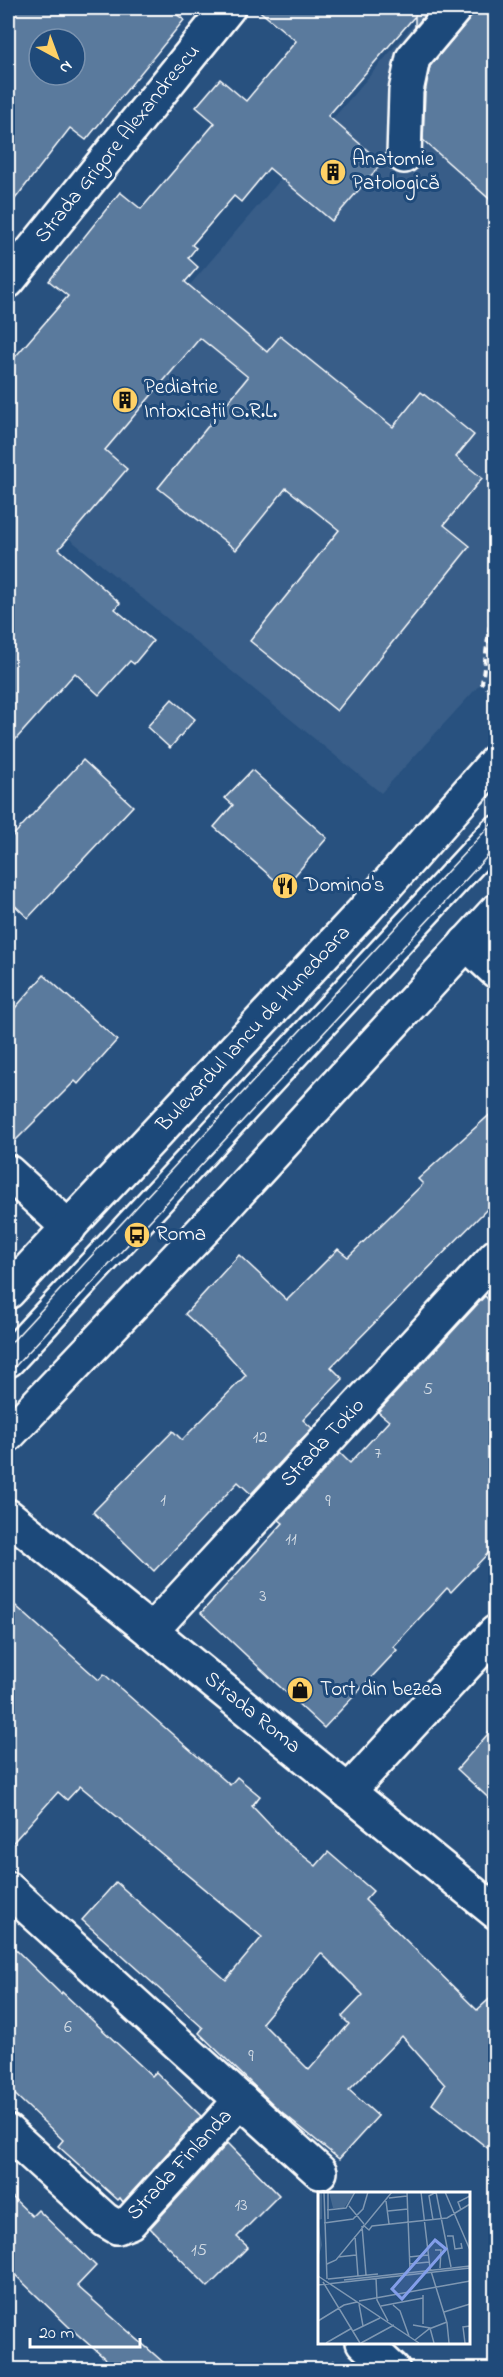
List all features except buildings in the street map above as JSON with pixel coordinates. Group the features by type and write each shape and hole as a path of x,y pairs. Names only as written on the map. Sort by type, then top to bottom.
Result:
{"street":[{"name":"Strada Grigore Alexandrescu","path":"8,281 228,8"},
{"path":"404,156 405,91 413,58 455,8"},
{"name":"Bulevardul Iancu de Hunedoara","path":"8,1292 361,914 495,762"},
{"path":"8,1360 495,833"},
{"path":"8,1435 210,1223 495,911"},
{"path":"466,943 495,971"},
{"path":"8,1172 69,1228"},
{"name":"Strada Tokio","path":"151,1631 495,1256"},
{"name":"Strada Roma","path":"8,1516 495,1912"},
{"path":"348,1792 495,1632"},
{"name":"Strada Finlanda","path":"8,1889 320,2172"},
{"name":"Strada Finlanda","path":"8,2132 105,2220 117,2227 130,2222 241,2100"},
{"path":"364,2344 393,2370"}],"path":[{"path":"495,585 482,683 495,695"}],"shaded area":[{"path":"428,8 495,8 495,668 381,793 12,492"}],"tram line":[{"path":"8,1346 496,819"},
{"path":"8,1374 496,847"}],"place":[{"name":"Anatomie Patologică","path":"333,172"},
{"name":"Pediatrie Intoxicații O.R.L.","path":"125,400"},
{"name":"Domino's","path":"285,886"},
{"name":"Roma","path":"137,1235"},
{"name":"Tort din bezea","path":"300,1690"}]}
